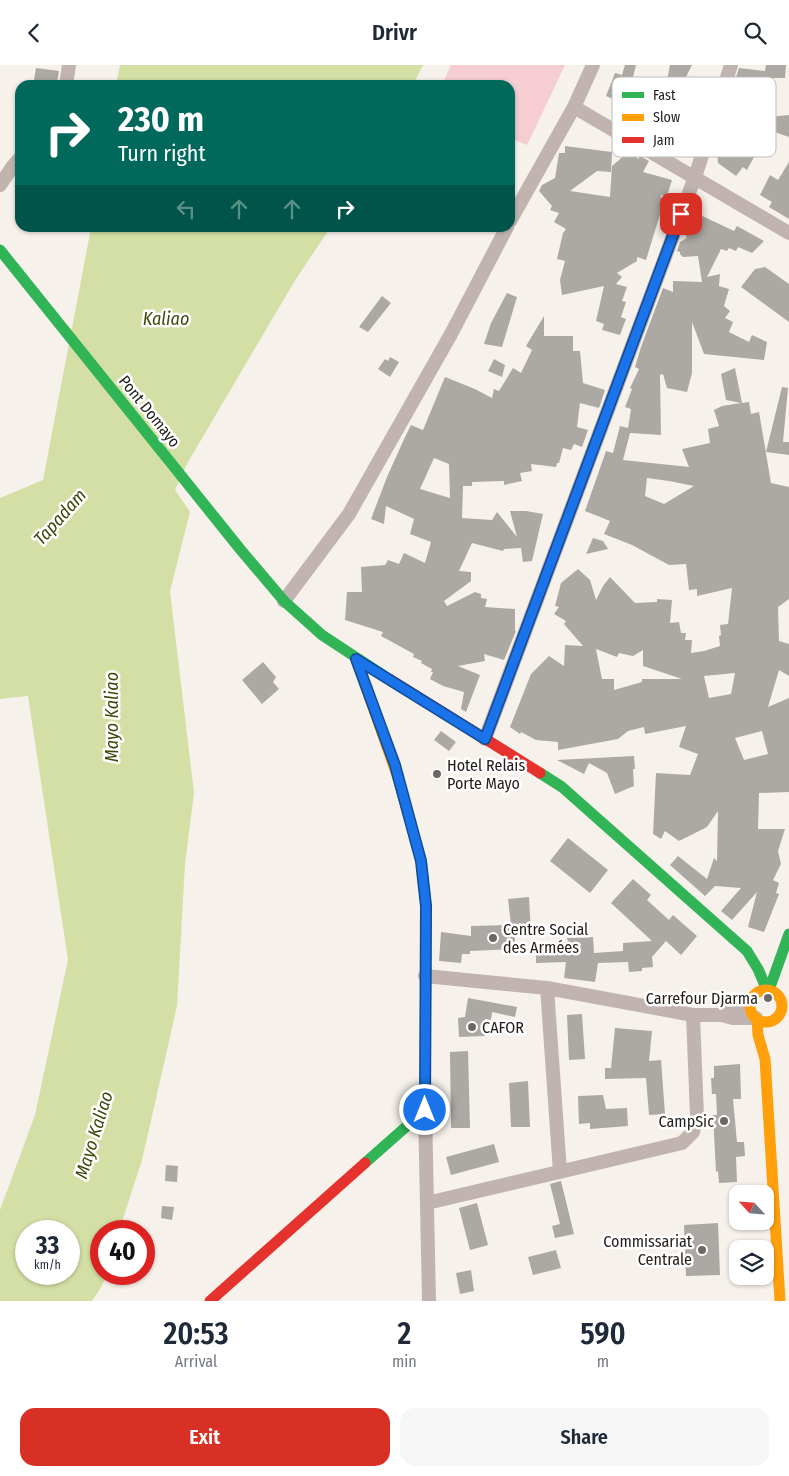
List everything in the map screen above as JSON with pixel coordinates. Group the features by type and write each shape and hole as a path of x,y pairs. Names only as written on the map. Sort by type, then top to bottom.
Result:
{"main road":[{"name":"Pont Domayo","path":"0,250 284,601 322,635 356,659 562,787 747,951 777,995"},
{"path":"210,1301 425,1110 426,906 421,861 395,765 356,659"},
{"path":"780,1301 765,1059 771,1021 778,1016 781,1009 777,995 789,934"},
{"path":"747,951 752,998 750,1010 756,1019 758,1035 765,1059"},
{"path":"752,998 760,991 777,995"},
{"path":"756,1019 763,1022 789,1021"}],"street":[{"path":"66,80 68,65"},
{"path":"515,212 574,107 593,65"},
{"path":"727,77 731,65"},
{"path":"574,107 612,129"},
{"path":"660,157 789,233"},
{"path":"485,739 701,157"},
{"path":"0,185 15,164"},
{"path":"284,601 349,514 451,334 504,232"},
{"path":"425,975 547,988 693,1015 722,1015 733,1018 756,1019"},
{"path":"547,988 560,1172"},
{"path":"722,1015 752,998"},
{"path":"427,1203 682,1143 693,1132 697,1116 693,1015"},
{"path":"425,1110 429,1301"}],"shaded area":[{"path":"451,65 565,65 527,145 515,140 515,80 444,80"}],"water":[{"path":"120,65 423,65 416,80 117,80"},
{"name":"Kaliao","path":"90,232 327,232 294,282 188,462 175,490 190,512 170,591 194,793 185,864 177,1006 142,1160 123,1220 90,1220 90,1285 102,1285 92,1301 0,1301 0,1210 35,1115 68,960 28,696 0,699 0,498 43,480"}],"building":[{"path":"625,65 636,65 633,77 613,77 615,73 622,75"},
{"path":"670,65 692,65 686,77 668,77"},
{"path":"766,65 786,65 785,78 736,77 739,68 765,71"},
{"path":"36,68 59,71 58,80 34,80"},
{"path":"612,81 612,99 606,96"},
{"path":"789,115 789,137 776,132 776,116"},
{"path":"565,146 612,152 611,172 597,171 570,191 610,197 612,166 622,157 636,157 638,159 642,157 649,161 643,172 672,180 666,199 661,195 661,211 646,260 637,257 637,261 617,273 622,277 616,284 627,287 622,301 626,302 621,317 626,319 620,335 602,330 604,324 596,321 604,286 562,295 560,280 565,261 557,259 563,233 566,229 554,222 559,213 550,210 552,206 539,191 542,185 555,178 559,153 565,153"},
{"path":"718,157 754,157 747,170 743,167 736,176 718,163"},
{"path":"789,162 789,219 769,207 772,202 760,195 770,175 778,180"},
{"path":"696,213 734,231 737,226 764,241 752,253 738,247 736,251 729,248 727,251 721,249 707,277 720,274 719,286 729,289 724,306 730,311 725,318 733,322 729,332 749,342 752,335 767,342 764,360 704,354 692,322 692,373 687,392 667,388 663,374 660,375 661,435 630,433 623,460 689,467 682,449 710,443 708,429 719,426 714,410 722,406 741,403 726,400 721,374 735,368 742,403 749,402 751,414 759,412 771,483 789,487 789,599 778,607 779,641 789,644 789,676 779,670 768,707 789,698 789,792 759,793 758,829 785,829 778,851 781,864 773,880 779,883 776,893 779,894 764,932 748,927 757,892 732,920 721,911 741,888 715,886 705,896 670,865 678,856 707,879 714,858 717,861 718,811 707,827 679,841 665,831 661,839 653,834 656,773 690,775 698,754 679,747 686,726 645,734 644,727 628,731 618,739 558,750 558,742 536,740 521,732 520,734 510,727 531,674 549,656 564,666 565,645 583,646 564,624 566,621 554,614 559,607 555,606 561,583 578,569 590,580 596,600 610,577 635,603 657,602 657,599 672,600 670,623 679,622 681,633 686,633 685,640 692,640 691,653 720,646 720,625 728,624 732,588 697,596 697,589 689,590 686,564 669,565 632,545 604,534 610,521 585,511 606,451 613,453 620,426 628,428 631,409 625,407 632,389 630,388 639,369 635,367 663,288 673,292 673,281 702,282 698,256 683,257 677,251 680,242 687,238 684,232 687,224","holes":["647,478 694,486 664,504 645,496","596,649 617,657 619,653 633,656 643,650 643,666 682,679 642,679 642,682 614,690 614,679 602,679","735,673 731,694 709,698 704,676","762,731 768,754 744,760 735,738"]},
{"path":"765,267 789,284 789,322 741,287 755,269"},
{"path":"507,293 517,297 502,347 484,344 491,323"},
{"path":"382,296 391,303 368,332 359,327"},
{"path":"544,316 544,336 573,336 573,351 580,351 583,383 605,390 599,408 580,403 577,427 588,430 582,447 574,444 571,450 563,448 556,467 531,464 532,471 520,473 522,481 504,485 504,481 472,482 472,486 463,486 462,518 492,520 497,512 517,537 510,511 543,514 532,561 523,562 521,548 504,549 503,551 472,543 459,571 471,572 471,581 444,601 447,606 475,592 481,594 481,598 487,599 485,607 515,609 516,631 504,660 484,654 485,661 458,666 480,675 466,712 461,709 464,692 443,686 430,679 433,672 431,672 432,669 413,657 414,654 381,636 383,632 345,620 347,592 362,592 361,567 385,565 388,560 399,564 404,553 425,563 431,542 410,534 414,519 386,506 384,524 371,519 387,477 411,425 423,430 445,377 492,398 494,389 499,391 513,368 521,373 532,350 526,346","holes":["434,458 449,464 450,498 420,489"]},
{"path":"390,357 399,362 390,377 378,369 385,359 388,361"},
{"path":"494,359 505,365 502,377 488,371"},
{"path":"782,387 788,388 783,442 789,442 789,455 766,452"},
{"path":"593,538 603,541 608,549 586,554"},
{"path":"263,662 276,677 273,682 279,689 262,704 242,680"},
{"path":"441,731 456,742 449,751 434,740"},
{"path":"634,756 634,786 615,794 607,773 589,763 584,774 557,760"},
{"path":"568,838 608,870 590,893 550,861"},
{"path":"633,879 651,895 647,900 669,920 673,915 697,936 681,955 666,941 652,957 653,967 642,968 642,971 629,972 628,962 598,963 595,982 564,978 566,962 536,963 536,944 568,942 567,938 593,937 594,953 623,951 623,943 652,941 611,903"},
{"path":"529,897 531,932 515,933 515,949 470,951 470,954 462,954 461,963 439,961 441,932 471,936 471,926 511,925 508,899"},
{"path":"468,998 517,1007 515,1017 492,1012 491,1020 485,1019 485,1036 459,1037 458,1018 465,1017"},
{"path":"582,1014 585,1059 569,1060 567,1015"},
{"path":"615,1028 652,1031 649,1061 661,1060 665,1114 649,1115 646,1078 605,1079 605,1068 611,1068"},
{"path":"468,1051 470,1128 451,1128 450,1052"},
{"name":"CampSic","path":"740,1064 741,1099 733,1099 737,1142 744,1142 745,1156 736,1157 737,1182 719,1183 718,1171 716,1172 713,1115 717,1115 716,1094 712,1094 711,1078 714,1078 714,1066"},
{"path":"528,1081 530,1127 511,1127 509,1083"},
{"path":"603,1095 606,1109 627,1108 628,1126 590,1129 590,1123 579,1124 578,1096"},
{"path":"494,1144 499,1162 451,1175 446,1157"},
{"path":"166,1165 178,1166 177,1182 165,1181"},
{"path":"561,1181 574,1234 555,1238 552,1226 560,1224 550,1184"},
{"path":"477,1203 488,1245 470,1250 459,1208"},
{"path":"162,1206 174,1207 172,1220 161,1218"},
{"name":"Commissariat Centrale","path":"718,1223 720,1275 686,1276 684,1225"},
{"path":"556,1250 561,1268 533,1275 528,1257"},
{"path":"471,1270 474,1291 460,1294 456,1273"}],"traffic: fast":[{"path":"0,250 284,601 322,635 389,679"},
{"path":"540,773 562,787 747,951 758,969 767,990"},
{"path":"365,1163 425,1110 426,906 421,860 398,778"},
{"path":"769,990 789,934"}],"traffic: slow":[{"path":"356,659 398,778"},
{"path":"766,990 777,995 782,1006 777,1017 766,1022 755,1017 750,1006 755,995 766,990"},
{"path":"757,1019 758,1035 765,1059 780,1301"}],"traffic: jam":[{"path":"389,679 540,773"},
{"path":"210,1301 365,1163"}],"place":[{"name":"Hotel Relais Porte Mayo","path":"437,774"},
{"name":"Centre Social des Armées","path":"493,938"},
{"name":"Carrefour Djarma","path":"768,998"},
{"name":"CAFOR","path":"472,1027"},
{"name":"CampSic","path":"724,1121"},
{"name":"Commissariat Centrale","path":"702,1250"}],"route":[{"path":"425,1110 426,906 421,861 395,765 356,659 485,739 681,214"}],"water label":[{"name":"Tapadam","path":"60,517"},
{"name":"Mayo Kaliao","path":"112,717"},
{"name":"Mayo Kaliao","path":"94,1135"}]}
